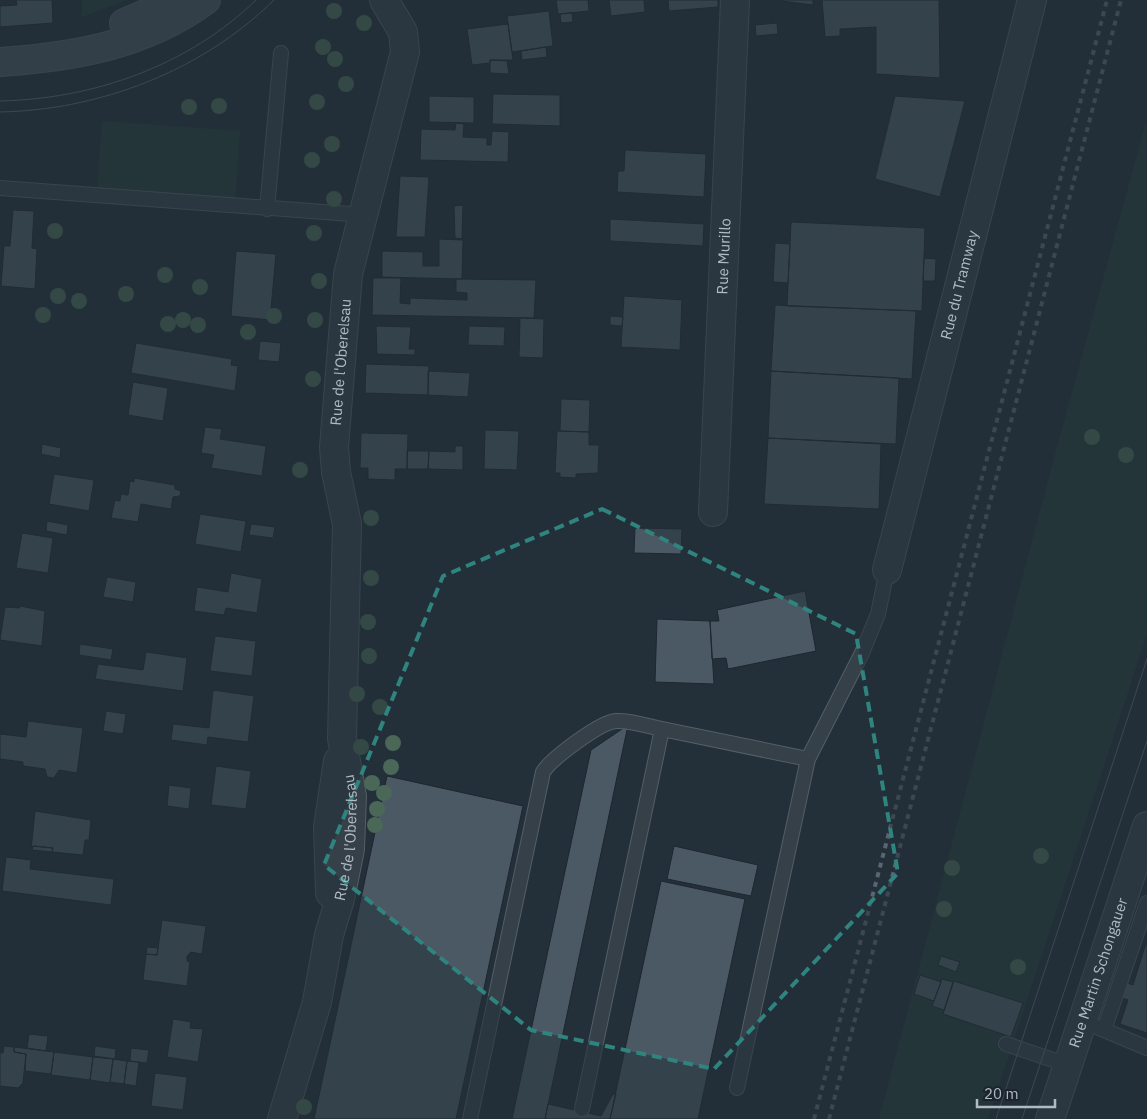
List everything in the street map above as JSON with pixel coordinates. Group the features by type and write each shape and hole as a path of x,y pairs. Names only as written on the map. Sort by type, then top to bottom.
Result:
{"main road":[{"path":"8,62 104,31 155,10 169,0"},
{"path":"8,62 81,53 129,40 180,18 206,0"}],"street":[{"name":"Rue de l'Oberelsau","path":"282,1119 317,1002 329,935 328,827 342,738 347,524 336,472 334,447 348,274 405,52 403,32 384,0"},
{"name":"Rue Murillo","path":"713,512 735,0"},
{"name":"Rue du Tramway","path":"888,570 1032,0"},
{"name":"Rue Martin Schongauer","path":"1050,1119 1068,1065 1094,1026 1147,826"}],"lane":[{"path":"267,209 281,52"},
{"path":"0,188 364,216"},
{"path":"737,1088 808,759 866,645 878,614 888,570"},
{"path":"470,1119 543,772 555,758 610,722 623,721 808,759"},
{"path":"582,1109 662,729"},
{"path":"1147,903 1094,1026 1147,1048"},
{"path":"1006,1044 1068,1065"}],"highlighted area":[{"path":"602,509 856,634 898,873 714,1069 531,1030 324,865 443,576"}],"green space":[{"path":"82,0 126,0 82,17"},
{"path":"102,121 240,131 235,202 97,191"},
{"path":"1146,122 1147,634 988,1119 879,1119 1056,451"}],"building":[{"path":"16,0 52,0 53,23 0,27 0,6 17,5"},
{"path":"556,0 588,0 589,11 558,14"},
{"path":"609,0 644,0 645,12 611,16"},
{"path":"668,0 718,0 718,7 669,11"},
{"path":"782,0 813,0 813,5 782,1"},
{"path":"822,0 939,0 940,78 876,74 876,27 840,29 840,36 825,37"},
{"path":"549,11 553,46 512,52 507,16"},
{"path":"572,13 573,22 561,23 560,14"},
{"path":"777,23 778,34 756,36 755,25"},
{"path":"508,24 513,60 490,60 490,63 472,65 467,29"},
{"path":"546,47 547,57 522,60 521,51"},
{"path":"490,60 507,61 509,74 490,73"},
{"path":"493,94 560,95 560,126 492,124"},
{"path":"429,96 474,97 474,123 429,122"},
{"path":"895,96 965,101 940,197 875,179"},
{"path":"456,123 464,124 463,137 487,138 487,145 491,145 492,131 509,132 508,162 420,160 421,129 455,130"},
{"path":"625,150 706,154 704,197 617,192 618,171 624,171"},
{"path":"400,176 429,177 425,237 396,237"},
{"path":"463,205 462,239 455,238 454,206"},
{"path":"13,210 34,211 32,248 37,249 35,289 1,286 4,246 10,246"},
{"path":"610,219 704,224 703,246 610,241"},
{"path":"791,222 925,228 922,311 787,306"},
{"path":"439,239 463,240 462,279 382,277 382,251 423,252 423,266 439,266"},
{"path":"775,243 790,244 788,283 773,282"},
{"path":"236,251 276,254 270,320 231,316"},
{"path":"924,258 936,259 935,281 923,281"},
{"path":"373,278 401,278 400,303 410,304 410,298 467,300 467,293 456,292 456,279 536,280 534,318 372,315"},
{"path":"624,296 682,300 680,350 621,347"},
{"path":"775,305 916,311 912,379 771,371"},
{"path":"610,316 623,317 622,326 610,325"},
{"path":"520,318 544,319 543,358 519,357"},
{"path":"376,326 411,327 409,349 415,349 415,355 377,354"},
{"path":"469,326 505,327 504,346 468,345"},
{"path":"260,341 281,343 279,362 258,360"},
{"path":"136,343 232,359 231,365 238,366 235,391 131,373"},
{"path":"366,364 429,366 428,395 365,393"},
{"path":"428,371 470,373 468,397 428,395"},
{"path":"771,371 899,378 896,444 768,438"},
{"path":"133,382 168,388 163,421 128,415"},
{"path":"561,399 590,400 589,432 560,431"},
{"path":"205,427 222,429 220,439 266,446 262,476 211,468 214,455 201,453"},
{"path":"485,430 519,431 517,470 484,469"},
{"path":"557,431 589,432 589,445 599,445 598,473 576,474 576,478 560,477 560,473 555,473"},
{"path":"361,433 408,434 407,469 395,469 395,480 368,479 368,468 360,468"},
{"path":"768,438 881,444 879,509 764,504"},
{"path":"42,444 61,448 60,458 41,454"},
{"path":"455,446 463,446 463,470 428,469 429,451 455,452"},
{"path":"407,451 429,451 428,469 407,469"},
{"path":"54,474 94,480 89,511 49,504"},
{"path":"134,478 175,485 175,489 181,491 180,496 173,497 171,509 141,504 138,522 111,518 115,500 120,501 121,494 128,495 130,481 134,482"},
{"path":"200,514 246,521 241,552 195,544"},
{"path":"47,521 68,525 67,535 46,531"},
{"path":"251,524 275,527 273,538 249,535"},
{"path":"635,528 682,529 681,554 634,553"},
{"path":"22,533 53,538 48,573 16,568"},
{"path":"231,573 262,579 257,613 226,608 224,615 194,611 197,587 228,592"},
{"path":"107,577 136,582 133,602 103,597"},
{"path":"805,591 816,651 728,669 726,658 712,659 710,621 719,621 717,610"},
{"path":"20,606 45,611 42,646 0,640 5,607 20,608"},
{"path":"657,619 710,621 714,684 655,682"},
{"path":"215,636 256,641 252,676 210,671"},
{"path":"80,644 113,649 111,660 79,655"},
{"path":"146,652 187,658 183,691 95,679 98,664 143,670"},
{"path":"213,690 254,696 248,742 208,737 207,745 171,740 173,724 209,728"},
{"path":"106,711 126,714 123,734 103,731"},
{"path":"28,721 83,728 77,773 59,770 54,778 47,777 45,769 23,766 23,762 0,759 0,734 26,737"},
{"path":"628,725 545,1119 512,1119 591,750"},
{"path":"216,766 251,771 246,809 211,805"},
{"path":"387,776 523,806 456,1119 314,1119"},
{"path":"169,785 191,788 189,809 167,806"},
{"path":"35,811 91,820 89,840 85,840 83,855 52,852 53,848 33,846 31,850"},
{"path":"33,846 53,848 52,852 32,850"},
{"path":"674,846 758,865 751,896 667,879"},
{"path":"6,857 31,860 30,869 114,879 111,905 2,891"},
{"path":"661,881 745,899 698,1119 610,1119"},
{"path":"162,920 206,926 202,954 191,952 187,956 187,961 190,962 187,986 143,980 146,954 157,955"},
{"path":"1147,940 1147,1033 1120,1024 1128,1000 1122,998 1127,983 1133,985"},
{"path":"147,947 158,948 157,955 146,954"},
{"path":"941,956 960,962 956,972 938,965"},
{"path":"920,975 941,982 934,1001 914,994"},
{"path":"942,979 953,982 944,1010 932,1006"},
{"path":"954,981 1023,1003 1011,1037 943,1014"},
{"path":"173,1019 191,1022 190,1028 203,1029 198,1062 167,1057"},
{"path":"29,1034 48,1036 46,1051 27,1048"},
{"path":"4,1046 14,1047 14,1052 26,1054 23,1083 18,1088 0,1086 0,1053 3,1053"},
{"path":"95,1046 116,1049 115,1059 94,1056"},
{"path":"14,1047 54,1052 51,1074 25,1071 26,1054 14,1052"},
{"path":"131,1048 149,1050 147,1063 130,1061"},
{"path":"54,1052 93,1057 90,1080 51,1075"},
{"path":"93,1057 113,1059 110,1083 90,1080"},
{"path":"113,1059 127,1061 124,1084 110,1082"},
{"path":"127,1061 139,1062 136,1086 124,1084"},
{"path":"155,1073 187,1077 183,1110 151,1106"},
{"path":"613,1094 616,1094 610,1119 545,1119 548,1104 601,1116"}],"tram line":[{"path":"0,101 70,94 104,86 137,74 170,60 200,43 229,23 256,0"},
{"path":"0,112 38,110 75,104 148,82 182,66 215,47 246,25 274,0"},
{"path":"996,1119 1147,659"},
{"path":"1022,1119 1147,741"}],"railway":[{"path":"814,1119 1107,0"},
{"path":"829,1119 1121,0"}]}
